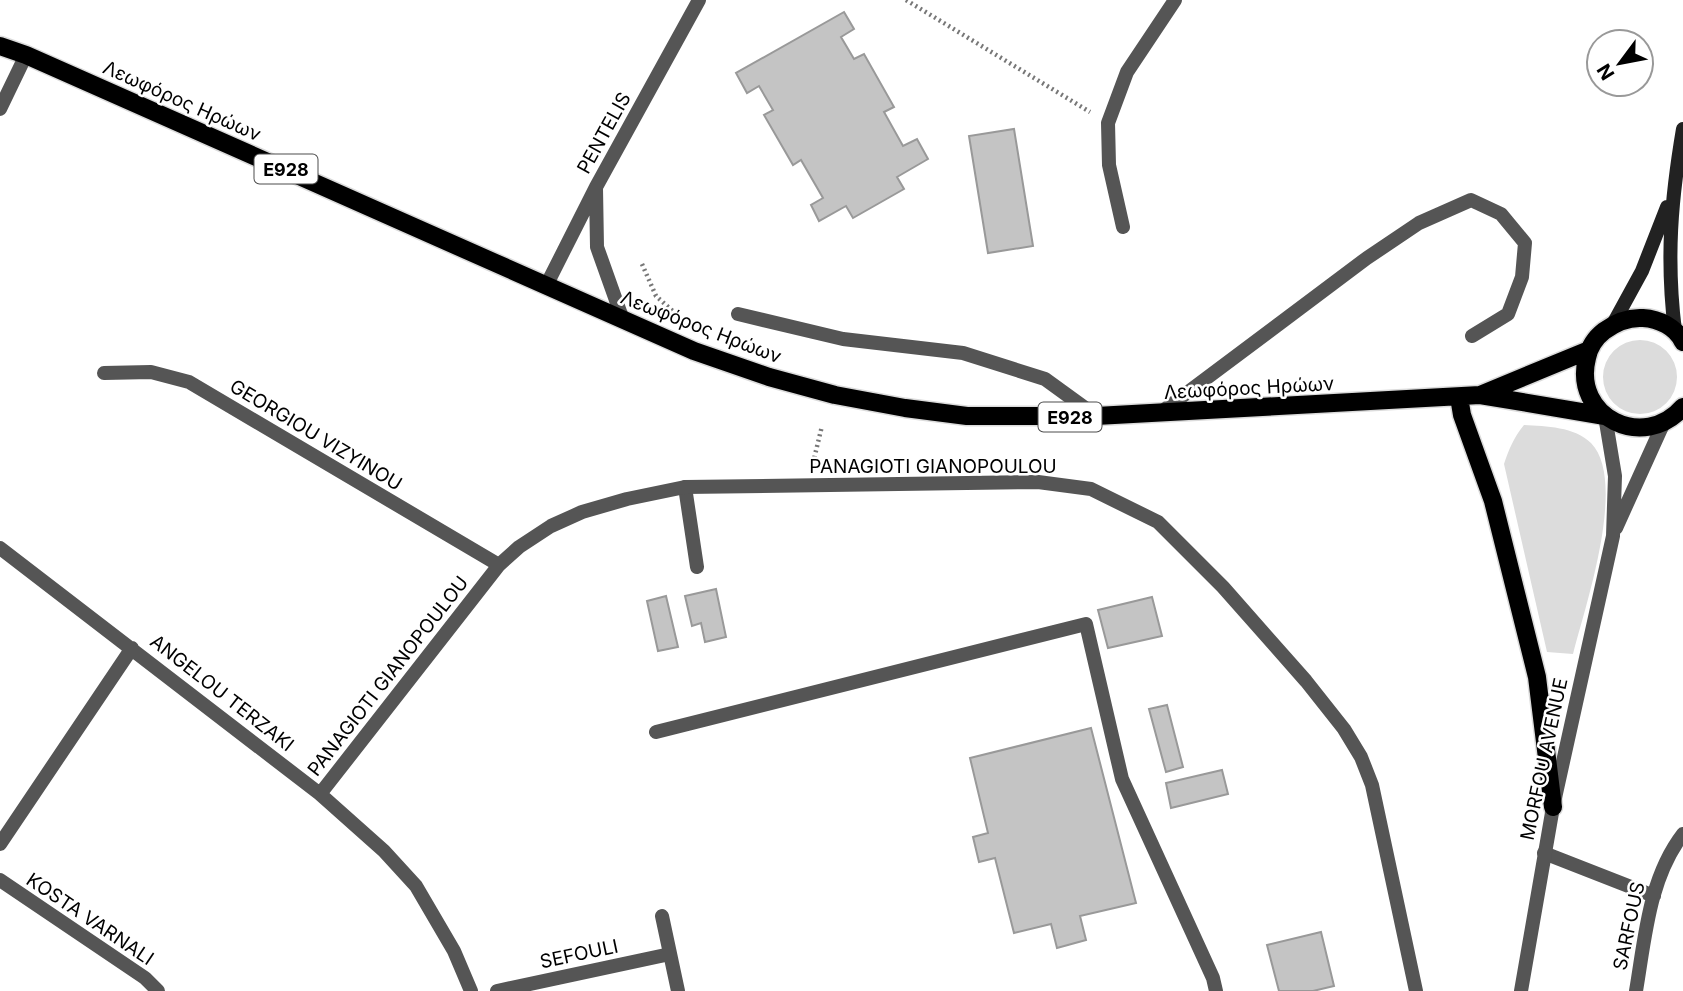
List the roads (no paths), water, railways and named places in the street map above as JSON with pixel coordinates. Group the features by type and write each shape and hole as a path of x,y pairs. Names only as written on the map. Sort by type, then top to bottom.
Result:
{"main road":[{"name":"Λεωφόρος Ηρώων","path":"0,46 26,55 695,351 769,377 846,397 967,416 1096,416 1480,395 1605,416"},
{"path":"1680,336 1669,253 1672,193 1683,129"},
{"path":"1613,324 1642,271 1672,193"},
{"path":"1613,324 1648,318 1660,321 1680,336"},
{"name":"E928","path":"1589,350 1599,335 1613,324"},
{"name":"Λεωφόρος Ηρώων","path":"1480,395 1589,350"},
{"path":"1589,350 1584,368 1586,386 1595,405 1605,416"},
{"path":"1459,397 1462,415 1493,502 1537,677 1553,807"},
{"path":"1664,422 1683,407"},
{"name":"E928","path":"1605,416 1623,426 1637,428 1664,422"}],"street":[{"name":"PENTELIS","path":"545,286 699,0"},
{"path":"1123,227 1109,165 1108,123 1127,72 1175,0"},
{"path":"0,109 26,55"},
{"path":"596,187 597,247 622,320"},
{"path":"1160,413 1377,251 1419,223 1471,200 1501,214 1525,243 1522,277 1508,314 1472,336"},
{"path":"738,314 843,339 962,353 1045,379 1096,416"},
{"name":"GEORGIOU VIZYINOU","path":"104,373 151,372 188,382 499,565"},
{"name":"MORFOU AVENUE","path":"1521,991 1553,807 1613,536 1615,476 1605,416"},
{"name":"MORFOU AVENUE","path":"1613,536 1664,422"},
{"name":"PANAGIOTI GIANOPOULOU","path":"320,794 499,565 519,547 551,526 582,512 685,487 1038,482 1091,489 1158,522 1223,587 1306,681 1344,729 1361,757 1372,785 1416,991"},
{"path":"685,487 698,567"},
{"name":"ANGELOU TERZAKI","path":"0,548 320,794 384,851 416,886 454,951 471,991"},
{"path":"656,732 1086,624 1122,779 1213,978 1216,991"},
{"path":"0,844 132,648"},
{"name":"SARFOUS","path":"1636,991 1646,925 1660,874 1683,834"},
{"path":"1544,853 1654,896"},
{"name":"KOSTA VARNALI","path":"0,880 145,978 158,991"},
{"path":"662,916 678,991"},
{"name":"SEFOULI","path":"497,991 670,954"}]}
